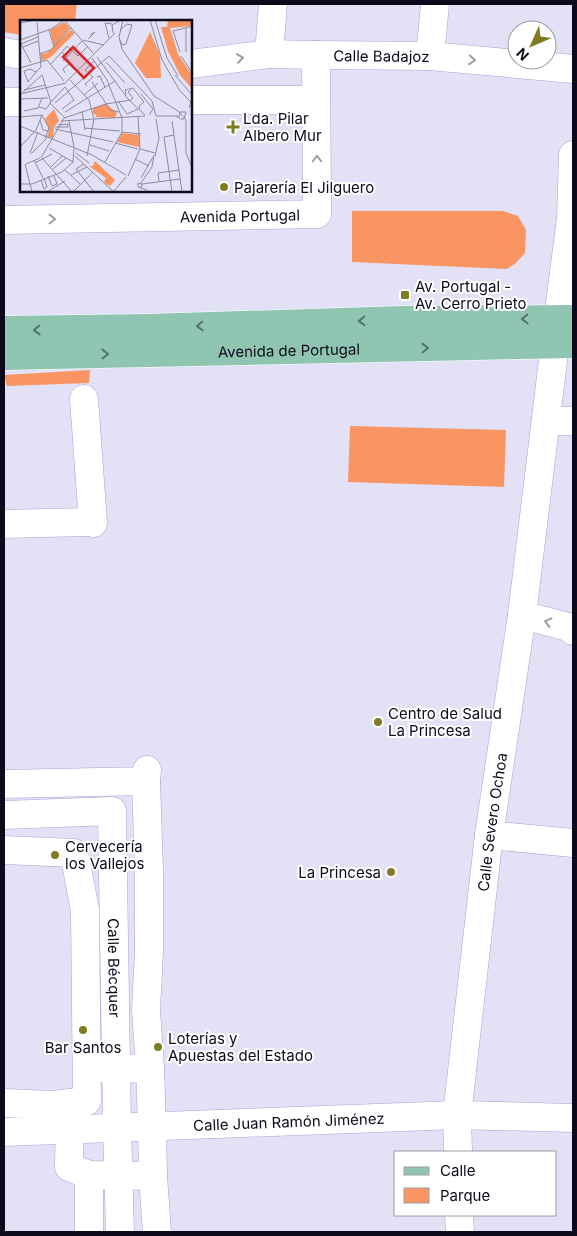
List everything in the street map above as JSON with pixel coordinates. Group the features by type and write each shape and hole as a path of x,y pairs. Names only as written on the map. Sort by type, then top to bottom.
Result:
{"main road":[{"name":"Avenida de Portugal","path":"4,330 158,328 404,320 565,332"},
{"name":"Avenida de Portugal","path":"4,356 447,348 565,332"}],"street":[{"path":"269,54 273,4"},
{"path":"430,56 435,4"},
{"path":"4,52 20,55"},
{"name":"Calle Badajoz","path":"192,64 269,54 430,56 573,69"},
{"name":"Avenida Portugal","path":"4,220 317,214 316,56"},
{"path":"192,100 316,100"},
{"path":"4,102 20,102"},
{"name":"Calle Severo Ochoa","path":"458,1151 457,1115 489,835 522,615 547,421 565,332 572,218 573,155"},
{"path":"4,524 90,522 84,399"},
{"path":"547,421 573,421"},
{"path":"522,615 568,627 573,631"},
{"path":"152,1176 89,1175 70,1167 70,1116 87,1101 84,910 74,852 9,850 8,784 146,776 149,871 146,1010 150,1068 152,1176 157,1232"},
{"name":"Calle Bécquer","path":"8,815 112,811 120,1232"},
{"path":"489,835 573,843"},
{"path":"87,1068 116,1070 150,1068"},
{"path":"4,1104 52,1105 70,1116"},
{"name":"Calle Juan Ramón Jiménez","path":"4,1132 70,1116 117,1127 457,1115 573,1118"},
{"path":"89,1175 89,1232"},
{"path":"459,1216 460,1232"}],"green space":[{"path":"4,4 77,4 75,20 20,20 20,35 4,32"},
{"path":"352,211 503,211 518,216 526,230 525,253 507,269 352,262"},
{"path":"90,370 89,383 7,386 4,375"},
{"path":"350,426 506,430 504,487 348,482"}],"place":[{"name":"Lda. Pilar Albero Mur","path":"233,127"},
{"name":"Pajarería El Jilguero","path":"224,187"},
{"name":"Av. Portugal - Av. Cerro Prieto","path":"405,295"},
{"name":"Centro de Salud La Princesa","path":"378,722"},
{"name":"Cervecería los Vallejos","path":"55,855"},
{"name":"La Princesa","path":"391,872"},
{"name":"Bar Santos","path":"83,1030"},
{"name":"Loterías y Apuestas del Estado","path":"158,1047"}]}
